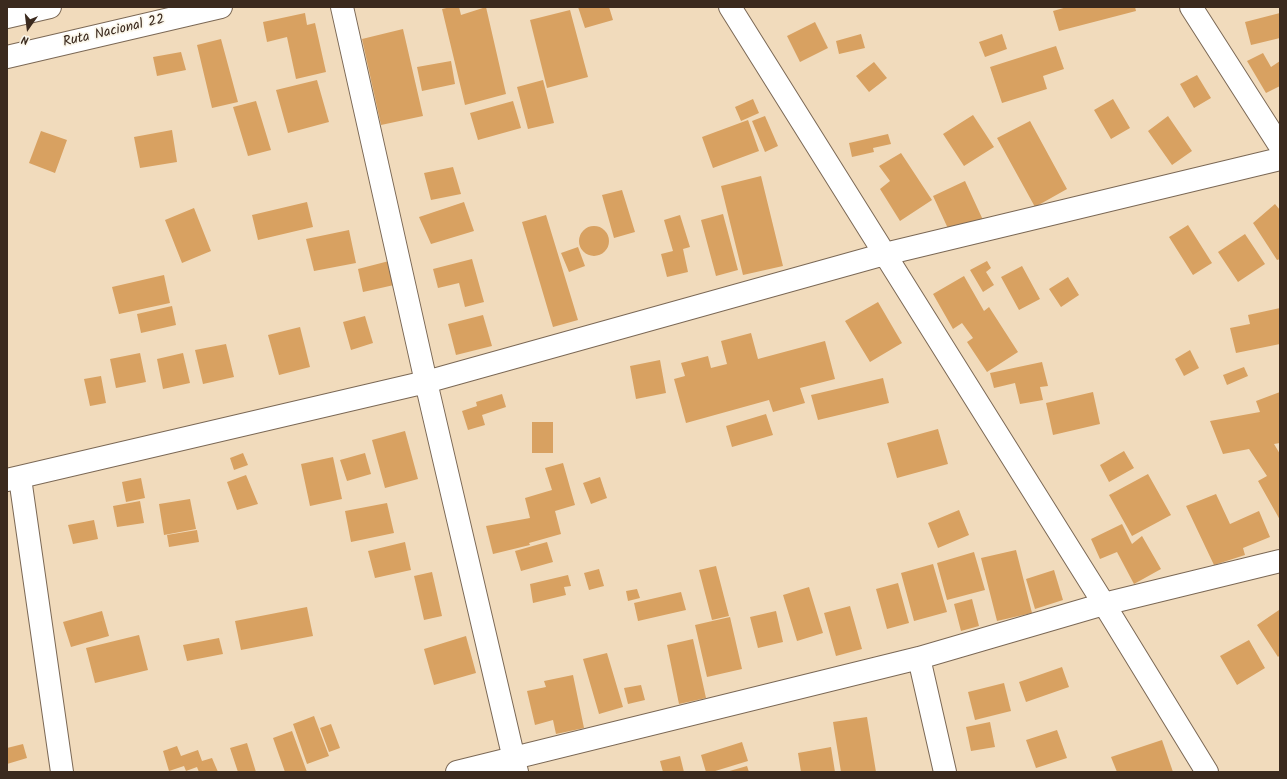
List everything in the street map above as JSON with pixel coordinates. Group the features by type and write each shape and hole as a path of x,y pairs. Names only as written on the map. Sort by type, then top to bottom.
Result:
{"main road":[{"path":"7,17 50,7"},
{"name":"Ruta Nacional 22","path":"7,57 221,7"},
{"path":"342,7 426,382 516,764"},
{"path":"730,7 1104,604 1207,772"},
{"path":"1191,7 1280,146"},
{"path":"62,772 13,479 426,382 885,254 1280,159"},
{"path":"457,772 516,764 919,658 1104,604 1280,561"},
{"path":"919,658 945,772"}],"building":[{"path":"459,7 461,15 486,7 506,94 465,105 442,9"},
{"path":"578,7 609,7 613,20 585,28"},
{"path":"1067,7 1135,7 1136,11 1059,31 1053,11"},
{"path":"570,10 588,77 547,88 530,20"},
{"path":"305,13 307,25 315,23 326,72 296,79 287,37 267,42 263,22"},
{"path":"1280,13 1280,38 1251,45 1245,22"},
{"path":"815,22 828,48 800,62 787,36"},
{"path":"403,29 423,116 381,125 362,39"},
{"path":"861,34 865,48 839,54 836,41"},
{"path":"1002,34 1007,49 985,57 979,42"},
{"path":"221,39 238,102 212,108 197,45"},
{"path":"1056,46 1064,69 1043,76 1047,89 1002,103 990,67"},
{"path":"181,52 186,70 157,76 153,57"},
{"path":"1263,53 1271,67 1280,61 1280,86 1266,93 1247,61"},
{"path":"451,61 455,84 422,91 417,67"},
{"path":"874,62 887,78 869,92 856,76"},
{"path":"1197,75 1211,98 1194,108 1180,84"},
{"path":"317,80 329,122 288,133 276,90"},
{"path":"543,80 554,123 528,129 517,87"},
{"path":"753,99 759,113 741,121 735,107"},
{"path":"1113,99 1130,128 1111,139 1094,110"},
{"path":"256,101 271,150 248,156 233,107"},
{"path":"513,101 521,128 478,140 470,113"},
{"path":"973,115 994,147 964,166 943,134"},
{"path":"765,116 778,146 765,152 752,121"},
{"path":"1168,116 1192,151 1172,165 1148,131"},
{"path":"748,120 759,151 713,168 702,137"},
{"path":"1030,121 1067,189 1035,207 997,138"},
{"path":"172,130 177,162 140,168 134,137"},
{"path":"41,131 67,140 55,173 29,163"},
{"path":"888,134 891,144 873,148 874,152 852,157 849,143"},
{"path":"901,153 932,200 900,221 880,189 890,181 879,166"},
{"path":"453,167 461,194 431,200 424,173"},
{"path":"761,176 783,266 743,275 721,186"},
{"path":"965,181 983,220 951,235 933,196"},
{"path":"622,190 635,232 614,238 602,195"},
{"path":"307,202 313,227 258,240 252,215"},
{"path":"464,202 474,231 431,244 419,217"},
{"path":"1275,204 1280,210 1280,259 1277,260 1253,223"},
{"path":"194,208 211,251 182,263 165,220"},
{"path":"723,214 738,270 716,276 701,220"},
{"path":"546,215 578,320 553,327 522,222"},
{"path":"680,215 690,247 683,249 688,272 667,277 661,254 673,251 664,220"},
{"path":"1188,225 1212,263 1193,275 1169,237"},
{"path":"594,226 600,227 608,235 608,247 600,255 594,256 588,255 580,247 579,241 580,235 588,227"},
{"path":"349,230 356,263 314,271 306,239"},
{"path":"1245,234 1265,264 1238,282 1218,252"},
{"path":"578,247 585,266 569,272 561,253"},
{"path":"472,259 484,302 465,307 459,283 438,288 433,269"},
{"path":"389,261 394,285 363,292 358,269"},
{"path":"987,261 991,268 986,272 994,285 983,292 970,270"},
{"path":"1022,266 1040,299 1019,310 1001,277"},
{"path":"164,275 170,303 119,314 112,287"},
{"path":"964,276 984,311 989,307 1018,352 987,372 967,342 973,338 962,323 953,329 933,294"},
{"path":"1068,277 1079,295 1061,307 1049,289"},
{"path":"878,302 902,343 870,362 845,321"},
{"path":"172,306 176,325 141,333 137,314"},
{"path":"1280,308 1280,344 1236,353 1230,328 1250,324 1248,315"},
{"path":"483,315 492,346 456,355 448,324"},
{"path":"365,316 373,343 351,350 343,322"},
{"path":"300,327 310,367 279,375 268,335"},
{"path":"751,333 758,359 825,341 835,379 800,388 805,403 773,412 769,400 686,423 674,379 685,376 681,363 708,356 711,368 727,364 721,341"},
{"path":"226,344 234,377 203,384 195,350"},
{"path":"1190,350 1199,368 1184,376 1175,359"},
{"path":"140,353 146,382 116,388 110,359"},
{"path":"183,353 190,383 163,389 157,359"},
{"path":"660,360 666,393 636,399 630,366"},
{"path":"1042,362 1048,386 1040,387 1043,400 1020,404 1015,383 994,388 990,373"},
{"path":"1244,367 1248,376 1227,385 1223,375"},
{"path":"101,376 106,403 90,406 84,379"},
{"path":"883,378 889,403 818,420 811,395"},
{"path":"1093,392 1100,424 1053,435 1046,403"},
{"path":"1280,392 1280,443 1274,444 1280,454 1280,520 1258,481 1267,476 1249,449 1223,454 1210,421 1260,412 1256,401"},
{"path":"502,394 506,407 482,415 485,425 468,430 462,411 477,406 476,402"},
{"path":"766,414 773,435 732,447 726,426"},
{"path":"532,422 553,422 553,453 532,453"},
{"path":"938,429 948,464 897,478 887,443"},
{"path":"405,431 418,479 385,488 372,440"},
{"path":"1124,451 1134,468 1109,482 1100,465"},
{"path":"243,453 248,465 234,470 230,458"},
{"path":"365,453 371,474 347,481 340,460"},
{"path":"333,457 342,499 310,506 301,464"},
{"path":"563,463 575,505 555,511 561,534 529,543 530,545 493,554 486,526 530,518 525,498 552,490 545,468"},
{"path":"1148,474 1171,515 1132,536 1109,495"},
{"path":"246,475 258,504 237,510 227,482"},
{"path":"600,477 607,498 591,504 583,483"},
{"path":"141,478 145,498 126,502 122,482"},
{"path":"1216,494 1230,524 1259,511 1270,537 1243,548 1245,555 1214,565 1186,506"},
{"path":"190,499 196,529 164,535 159,504"},
{"path":"140,501 144,523 117,527 113,506"},
{"path":"387,503 394,533 351,542 345,511"},
{"path":"959,510 969,535 938,548 928,523"},
{"path":"94,520 98,539 73,544 68,525"},
{"path":"1122,524 1132,544 1142,536 1161,569 1134,584 1117,552 1100,559 1091,539"},
{"path":"197,530 199,542 169,547 167,535"},
{"path":"405,542 411,570 375,578 368,551"},
{"path":"547,542 553,562 521,571 515,551"},
{"path":"1016,550 1032,613 997,621 981,558"},
{"path":"974,552 985,590 947,600 937,563"},
{"path":"933,564 947,612 914,621 901,573"},
{"path":"716,566 729,616 712,620 699,570"},
{"path":"599,569 604,586 589,590 584,573"},
{"path":"1054,570 1063,600 1035,609 1026,579"},
{"path":"432,572 442,616 424,620 414,576"},
{"path":"568,575 571,586 564,587 566,595 533,603 530,584"},
{"path":"898,583 909,623 887,629 876,589"},
{"path":"809,587 823,633 797,641 783,595"},
{"path":"637,589 640,598 628,601 626,591"},
{"path":"681,592 686,610 638,621 634,603"},
{"path":"972,599 979,626 961,631 954,604"},
{"path":"850,606 862,649 836,656 824,613"},
{"path":"307,607 313,636 241,650 235,621"},
{"path":"1279,610 1280,655 1278,657 1257,625"},
{"path":"102,611 109,636 71,647 63,622"},
{"path":"776,611 783,642 758,648 750,617"},
{"path":"730,617 742,669 707,677 695,625"},
{"path":"139,635 148,670 95,683 86,648"},
{"path":"466,636 476,673 434,685 424,649"},
{"path":"219,638 223,654 187,661 183,645"},
{"path":"693,639 706,698 679,704 667,645"},
{"path":"1249,640 1265,668 1237,685 1220,656"},
{"path":"607,653 623,707 599,714 583,659"},
{"path":"1062,667 1069,687 1026,702 1019,682"},
{"path":"573,675 584,728 556,734 553,720 535,725 527,691 546,687 544,681"},
{"path":"1004,683 1011,711 975,720 968,692"},
{"path":"641,685 645,700 628,704 624,688"},
{"path":"314,716 329,756 307,764 293,724"},
{"path":"867,717 876,772 841,772 833,722"},
{"path":"990,722 995,747 971,751 966,727"},
{"path":"331,724 340,748 329,752 320,728"},
{"path":"1057,730 1067,758 1036,768 1026,740"},
{"path":"292,731 307,772 285,772 273,738"},
{"path":"1162,740 1173,772 1117,772 1111,757"},
{"path":"742,742 748,761 712,772 706,772 701,755"},
{"path":"247,743 256,772 238,772 230,748"},
{"path":"23,744 27,758 7,764 7,748"},
{"path":"177,746 181,756 198,750 202,761 212,758 218,772 199,772 197,767 186,771 184,766 169,771 163,751"},
{"path":"831,747 835,772 801,772 798,753"},
{"path":"680,756 684,772 663,772 660,761"},
{"path":"747,766 749,772 726,772"}]}
